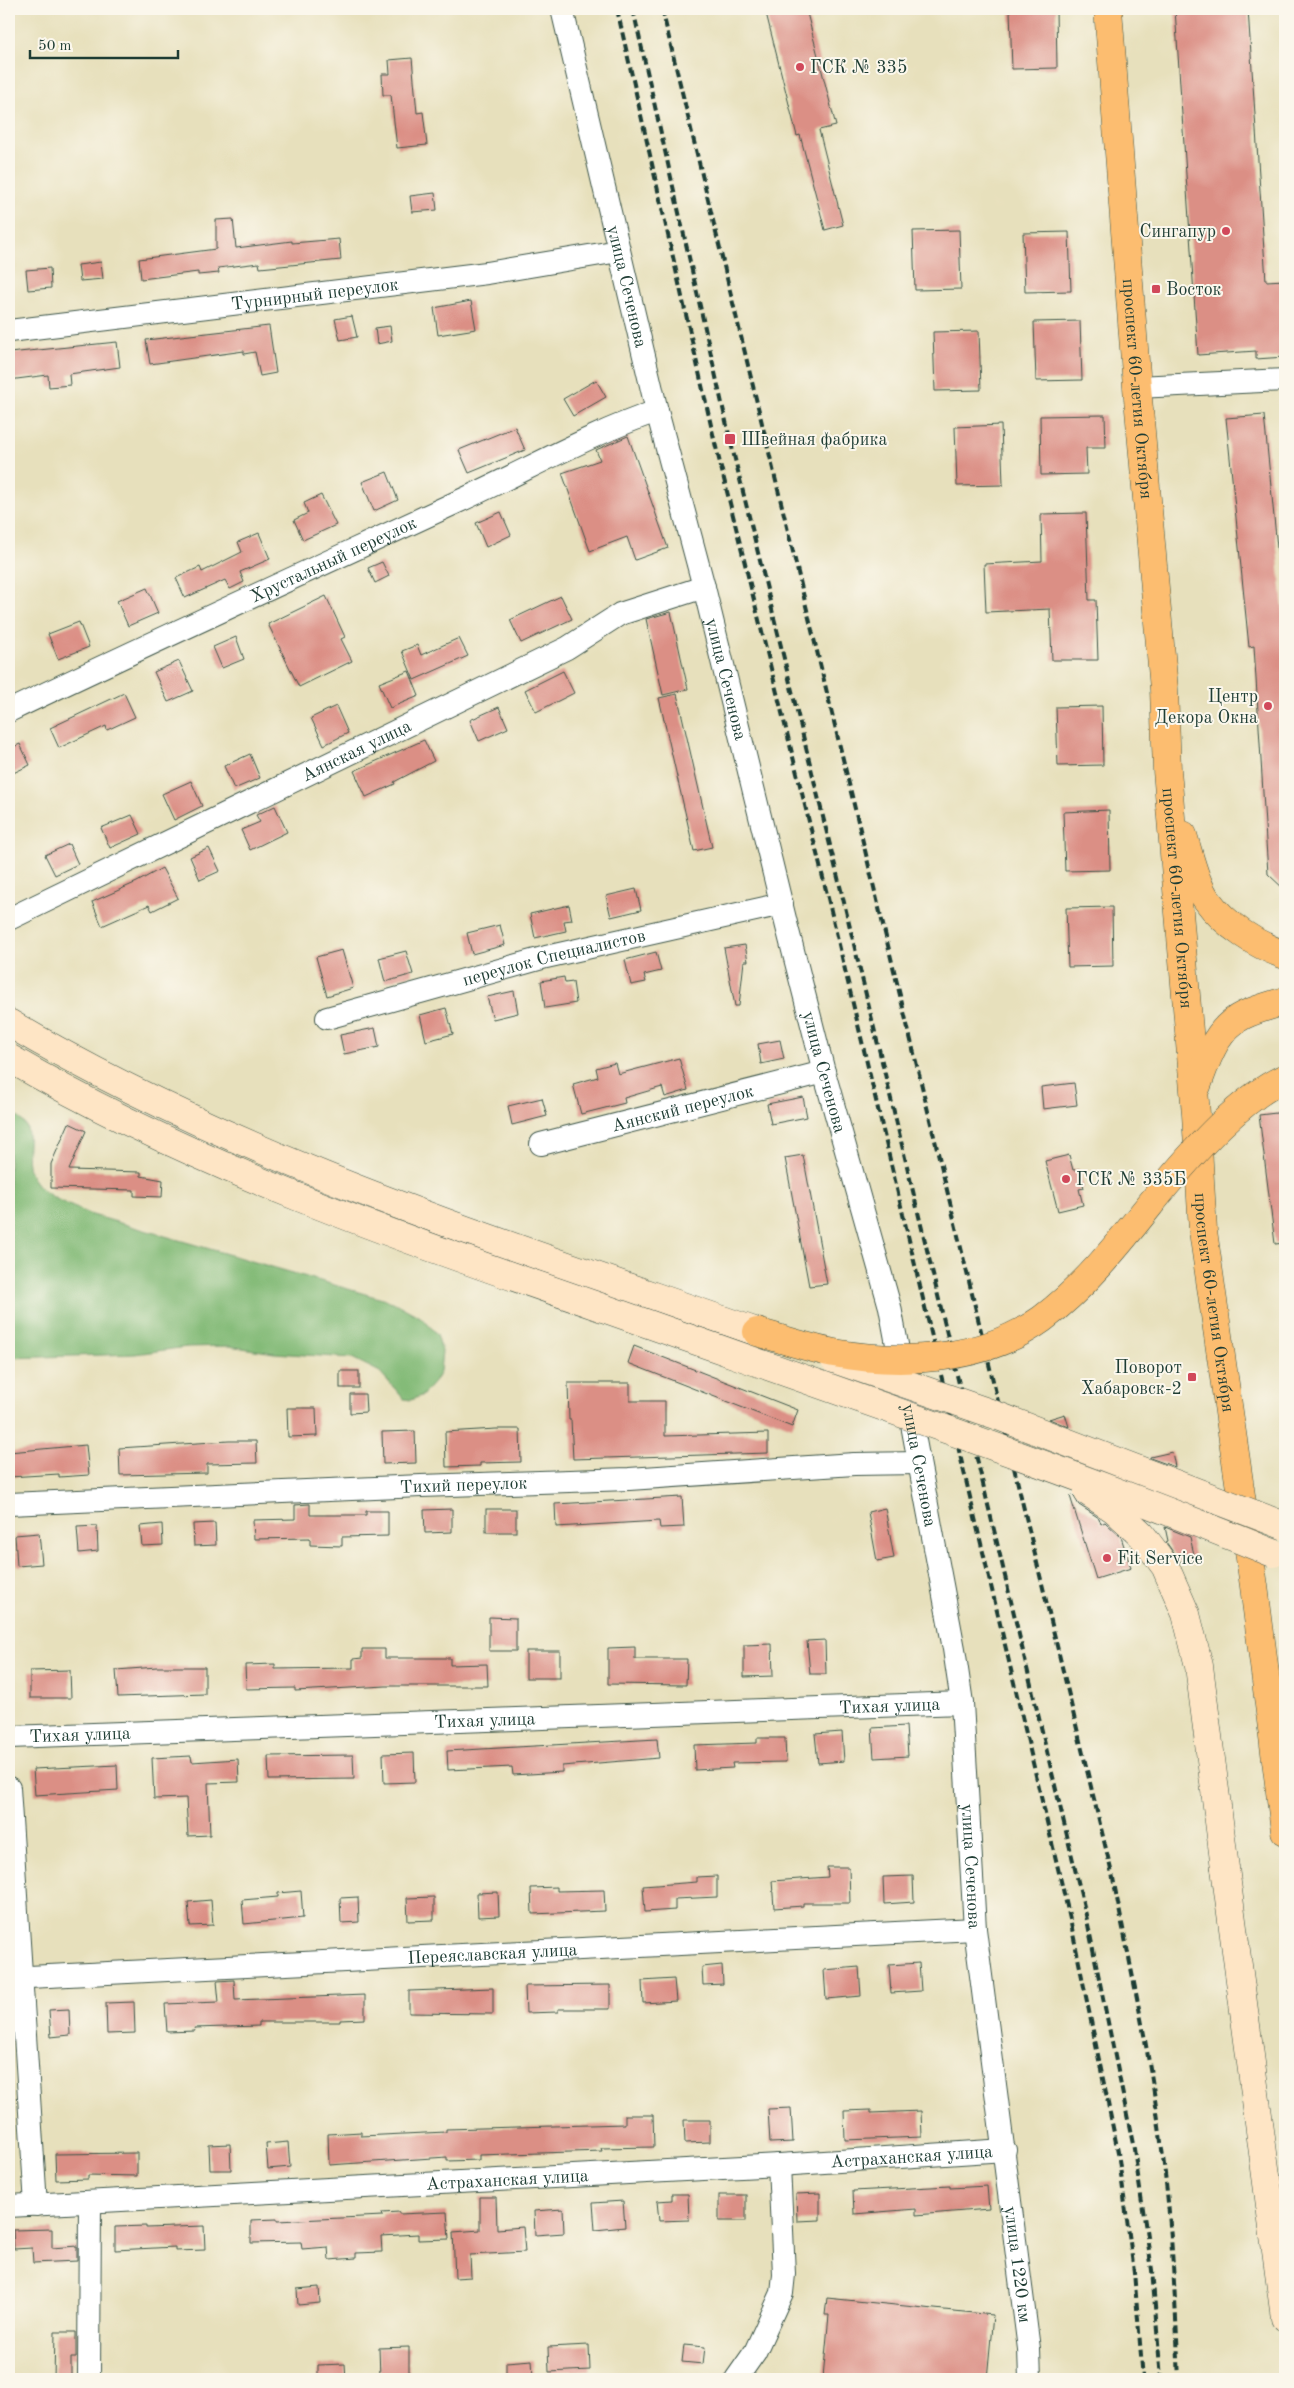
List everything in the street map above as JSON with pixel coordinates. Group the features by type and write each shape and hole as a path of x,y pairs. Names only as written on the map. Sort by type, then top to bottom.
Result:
{"highway":[{"name":"проспект 60-летия Октября","path":"1108,9 1137,387 1164,689 1167,770 1196,1114 1203,1231 1254,1586 1285,1831"},
{"name":"проспект 60-летия Октября","path":"1167,770 1180,827 1206,899 1230,925 1285,955"},
{"path":"1196,1114 1196,1091 1209,1051 1227,1027 1243,1015 1285,1001"},
{"path":"757,1332 833,1352 886,1359 934,1357 975,1350 1012,1337 1041,1319 1073,1292 1105,1260 1194,1152 1233,1114 1285,1078"}],"main road":[{"path":"9,1023 75,1062 169,1110 269,1155 404,1208 994,1414 1285,1526"},
{"path":"9,1058 61,1088 130,1123 258,1182 404,1239 983,1442 1281,1556"},
{"path":"983,1442 1083,1488 1114,1509 1141,1534 1165,1566 1186,1614 1200,1666 1285,2318"}],"street":[{"name":"улица Сеченова","path":"562,9 657,410 704,587 824,1072 890,1307 954,1649 962,1703 975,1929 1005,2150"},
{"name":"Турнирный переулок","path":"9,331 486,273 619,252"},
{"path":"1137,387 1285,380"},
{"name":"Хрустальный переулок","path":"9,711 212,614 488,488 580,441 657,410"},
{"name":"Аянская улица","path":"9,919 567,648 620,614 704,587"},
{"name":"переулок Специалистов","path":"327,1018 546,957 782,904"},
{"name":"Аянский переулок","path":"541,1144 824,1072"},
{"name":"Тихий переулок","path":"9,1504 629,1479 854,1464 919,1463"},
{"name":"Тихая улица","path":"9,1737 962,1703"},
{"path":"9,1788 14,1978 28,2051 36,2205"},
{"name":"Переяславская улица","path":"14,1978 975,1929"},
{"name":"Астраханская улица","path":"9,2206 779,2165 1005,2150"},
{"name":"улица 1220 км","path":"1005,2150 1030,2349 1030,2379"},
{"path":"736,2379 755,2352 782,2293 784,2274 779,2165"},
{"path":"89,2379 90,2202"}],"green space":[{"path":"9,1111 21,1119 27,1128 28,1161 31,1175 42,1189 49,1194 89,1214 393,1302 422,1318 437,1334 442,1351 440,1372 435,1381 423,1395 411,1400 404,1399 380,1372 352,1358 274,1353 229,1346 187,1347 135,1354 9,1358"}],"building":[{"name":"ГСК № 335","path":"765,9 806,9 836,126 819,130 843,225 825,230 800,135 797,136"},
{"path":"1056,9 1057,68 1012,69 1010,10"},
{"name":"Сингапур","path":"1175,9 1248,9 1266,281 1285,280 1285,357 1256,359 1256,351 1198,355"},
{"path":"412,58 417,113 423,112 427,145 397,148 391,95 383,95 382,74 390,74 389,60"},
{"path":"435,193 437,210 412,212 410,196"},
{"path":"233,219 236,248 292,241 292,243 339,239 341,260 260,268 259,263 218,268 219,273 198,275 198,272 141,279 139,259 216,249 216,220"},
{"path":"959,230 961,289 915,290 913,231"},
{"path":"1069,232 1071,291 1025,292 1023,233"},
{"path":"101,262 103,279 80,281 78,265"},
{"path":"50,268 51,288 28,290 26,270"},
{"path":"471,301 476,329 438,335 434,308"},
{"path":"352,316 357,337 340,340 335,319"},
{"path":"1080,321 1082,380 1036,381 1034,322"},
{"path":"269,326 276,373 260,376 255,352 244,354 244,351 150,364 146,340"},
{"path":"390,326 392,341 377,344 375,328"},
{"path":"979,331 981,390 935,391 933,332"},
{"path":"117,342 120,367 69,374 70,385 49,387 48,375 9,380 9,353"},
{"path":"596,380 606,397 573,416 563,399"},
{"path":"1105,415 1106,448 1086,448 1087,474 1041,475 1040,416"},
{"path":"1264,415 1285,629 1285,890 1268,874 1254,646 1249,647 1226,418"},
{"path":"1001,425 1003,485 957,486 955,427"},
{"path":"515,427 525,450 469,473 459,450"},
{"path":"628,436 668,548 635,560 627,537 590,551 562,473 600,460 596,450"},
{"path":"387,472 398,500 374,511 362,482"},
{"path":"321,495 336,525 303,540 294,520 308,513 304,503"},
{"path":"501,512 511,535 486,547 476,523"},
{"path":"1086,513 1089,600 1096,600 1098,660 1052,660 1050,609 986,612 984,564 1042,561 1041,514"},
{"path":"259,533 270,559 240,572 244,582 230,589 225,580 185,598 176,578 200,567 202,572 242,552 238,542"},
{"path":"382,562 389,576 375,583 368,568"},
{"path":"147,588 158,613 128,626 117,601"},
{"path":"326,596 345,637 341,639 352,661 299,687 268,624"},
{"path":"561,596 572,619 521,643 510,620"},
{"path":"671,612 688,689 663,695 646,619"},
{"path":"79,622 89,647 58,659 48,634"},
{"path":"236,637 244,659 222,668 213,647"},
{"path":"459,638 468,656 414,680 402,651 417,645 421,655"},
{"path":"179,661 193,691 168,702 154,672"},
{"path":"409,671 419,696 390,708 379,683"},
{"path":"563,671 574,693 536,712 525,690"},
{"path":"124,693 135,717 107,730 106,726 59,748 50,728"},
{"path":"677,694 712,847 694,851 659,698"},
{"path":"336,706 348,733 324,745 311,718"},
{"path":"1102,706 1103,765 1058,766 1056,707"},
{"path":"499,707 508,728 479,741 470,720"},
{"path":"424,740 434,761 394,782 395,784 366,797 354,771"},
{"path":"20,744 30,765 9,775 9,749"},
{"path":"250,754 260,778 234,789 224,766"},
{"path":"191,781 202,806 174,820 162,794"},
{"path":"275,806 287,832 250,850 241,830 260,822 256,815"},
{"path":"1109,810 1110,870 1065,871 1063,812"},
{"path":"132,815 141,834 110,848 101,828"},
{"path":"69,844 78,864 55,875 45,855"},
{"path":"209,848 220,871 200,880 190,857"},
{"path":"162,868 178,898 152,911 149,905 102,926 92,902 137,882"},
{"path":"636,889 641,910 611,917 606,896"},
{"path":"569,905 572,920 564,921 566,931 535,938 530,914"},
{"path":"1112,907 1113,966 1068,967 1066,908"},
{"path":"500,925 505,945 472,954 467,933"},
{"path":"745,945 748,961 744,961 739,1006 735,1006 724,948"},
{"path":"342,950 353,988 327,996 316,957"},
{"path":"406,951 413,974 385,982 379,958"},
{"path":"656,952 661,971 644,975 646,982 631,985 625,960"},
{"path":"564,977 565,983 573,982 576,1003 545,1008 541,981"},
{"path":"514,991 518,1013 493,1019 487,997"},
{"path":"446,1008 453,1034 426,1041 420,1015"},
{"path":"375,1028 379,1047 344,1054 340,1035"},
{"path":"780,1040 784,1059 761,1064 758,1044"},
{"path":"679,1058 688,1090 665,1097 662,1087 624,1098 625,1103 581,1114 573,1084 598,1077 596,1068 615,1063 618,1074"},
{"path":"1074,1083 1077,1105 1043,1109 1041,1087"},
{"path":"803,1097 807,1117 771,1124 767,1104"},
{"path":"542,1098 547,1116 512,1125 508,1106"},
{"path":"1285,1112 1285,1243 1275,1244 1259,1115"},
{"path":"69,1123 86,1131 69,1170 141,1172 141,1176 163,1180 162,1197 134,1196 134,1190 51,1188 51,1164"},
{"path":"803,1155 827,1284 809,1286 785,1158"},
{"name":"ГСК № 335Б","path":"1069,1155 1073,1170 1079,1169 1084,1188 1079,1189 1083,1205 1058,1211 1045,1161"},
{"path":"634,1346 798,1410 792,1427 628,1363"},
{"path":"340,1371 359,1371 359,1388 340,1388"},
{"path":"568,1383 630,1383 630,1401 665,1401 665,1436 768,1433 768,1453 573,1459"},
{"path":"350,1394 365,1394 366,1412 350,1413"},
{"path":"287,1408 316,1408 317,1436 288,1437"},
{"path":"1065,1414 1069,1427 1049,1419"},
{"path":"520,1429 521,1462 480,1463 480,1466 446,1467 445,1432"},
{"path":"415,1431 416,1463 383,1464 382,1432"},
{"path":"256,1441 257,1463 207,1464 207,1473 120,1475 119,1448"},
{"path":"86,1445 89,1475 59,1477 59,1474 9,1477 9,1452"},
{"path":"1172,1452 1175,1467 1150,1458 1150,1457"},
{"path":"1073,1495 1079,1505 1099,1518 1101,1524 1105,1522 1121,1537 1131,1568 1096,1579 1070,1496"},
{"path":"682,1497 684,1527 660,1528 659,1521 556,1527 555,1504"},
{"path":"310,1504 310,1515 366,1515 366,1511 388,1511 388,1536 342,1537 342,1546 310,1545 310,1538 254,1539 253,1520 295,1519 295,1505"},
{"path":"885,1508 894,1558 877,1561 868,1512"},
{"path":"452,1509 452,1532 425,1533 424,1510"},
{"path":"486,1509 516,1509 516,1532 486,1532"},
{"path":"215,1523 216,1545 194,1546 193,1524"},
{"path":"162,1524 163,1545 142,1546 140,1526"},
{"path":"97,1526 98,1551 79,1553 77,1527"},
{"path":"1165,1527 1190,1537 1195,1559 1180,1562 1166,1542 1168,1541"},
{"path":"39,1533 42,1564 17,1566 15,1535"},
{"path":"489,1617 516,1618 516,1651 489,1651"},
{"path":"825,1640 826,1674 810,1674 807,1641"},
{"path":"772,1644 773,1676 744,1677 744,1645"},
{"path":"635,1647 635,1659 687,1659 686,1685 608,1684 608,1648"},
{"path":"362,1649 385,1649 385,1658 450,1658 450,1665 487,1664 488,1686 386,1686 295,1691 295,1688 246,1689 245,1665 275,1664 275,1669 353,1668 353,1659 362,1658"},
{"path":"526,1651 560,1651 560,1678 526,1678"},
{"path":"157,1667 205,1667 205,1694 118,1697 116,1670"},
{"path":"70,1670 71,1698 30,1698 30,1671"},
{"path":"906,1726 908,1756 874,1758 872,1728"},
{"path":"842,1732 844,1761 818,1763 815,1734"},
{"path":"757,1738 785,1738 786,1762 732,1763 733,1768 695,1770 694,1745 757,1743"},
{"path":"657,1739 659,1758 562,1766 562,1772 513,1775 512,1767 448,1770 447,1751"},
{"path":"414,1753 415,1782 384,1783 383,1754"},
{"path":"353,1755 354,1779 269,1780 268,1756"},
{"path":"191,1756 192,1762 238,1759 239,1782 208,1783 210,1835 188,1836 186,1798 154,1799 152,1758"},
{"path":"117,1765 118,1790 35,1795 33,1769"},
{"path":"827,1867 849,1867 850,1903 803,1903 803,1906 774,1908 772,1881 828,1877"},
{"path":"717,1876 717,1897 675,1899 675,1910 645,1912 643,1886 697,1882 697,1877"},
{"path":"913,1876 914,1902 884,1904 883,1877"},
{"path":"557,1887 557,1891 604,1890 605,1911 532,1914 531,1888"},
{"path":"301,1891 303,1918 244,1924 242,1900 278,1897 278,1893"},
{"path":"498,1892 499,1916 478,1917 477,1893"},
{"path":"358,1897 359,1922 341,1923 340,1898"},
{"path":"434,1897 434,1920 408,1921 407,1898"},
{"path":"211,1900 213,1925 190,1926 188,1902"},
{"path":"919,1963 921,1991 891,1993 889,1965"},
{"path":"722,1965 723,1984 703,1985 702,1967"},
{"path":"859,1967 861,1996 826,1999 824,1970"},
{"path":"674,1979 676,2001 643,2003 642,1981"},
{"path":"234,1980 235,2000 365,1995 365,2019 340,2020 340,2022 259,2022 259,2026 194,2028 195,2031 167,2032 165,2004 219,2002 217,1981"},
{"path":"610,1985 610,2009 558,2009 558,2012 526,2013 525,1986"},
{"path":"493,1988 493,2014 409,2013 409,1991"},
{"path":"134,2002 135,2033 107,2034 106,2003"},
{"path":"69,2009 70,2035 51,2037 49,2010"},
{"path":"791,2108 793,2142 770,2143 768,2109"},
{"path":"871,2110 871,2113 921,2111 922,2137 845,2140 844,2111"},
{"path":"625,2115 653,2115 654,2147 601,2148 602,2151 479,2155 479,2160 447,2161 447,2157 329,2165 328,2134 361,2132 361,2136 446,2132 446,2129 625,2124"},
{"path":"684,2120 710,2120 710,2142 685,2143"},
{"path":"288,2142 290,2167 268,2169 266,2144"},
{"path":"230,2144 231,2170 210,2170 209,2145"},
{"path":"137,2153 137,2176 88,2175 88,2179 56,2180 55,2154"},
{"path":"950,2186 950,2188 987,2186 989,2209 916,2215 916,2209 854,2214 853,2191"},
{"path":"820,2193 820,2220 797,2221 796,2194"},
{"path":"672,2194 688,2194 689,2220 659,2221 657,2201 672,2200"},
{"path":"719,2195 746,2195 746,2221 719,2221"},
{"path":"480,2197 496,2197 497,2229 523,2227 525,2252 470,2255 471,2277 455,2278 453,2232 480,2230"},
{"path":"623,2201 625,2227 595,2230 593,2203"},
{"path":"563,2209 564,2233 535,2235 534,2211"},
{"path":"399,2212 399,2214 447,2212 449,2239 418,2240 418,2234 381,2236 382,2252 356,2253 356,2258 329,2260 328,2247 302,2249 301,2242 251,2243 251,2220 277,2219 277,2221 383,2216 382,2213"},
{"path":"146,2226 146,2228 204,2226 205,2250 175,2251 175,2247 115,2250 115,2227"},
{"path":"52,2229 52,2248 77,2246 77,2261 33,2263 32,2248 14,2249 13,2230"},
{"path":"319,2287 320,2303 298,2305 297,2289"},
{"path":"827,2298 993,2315 987,2379 823,2378 829,2315 825,2315"},
{"path":"55,2332 76,2332 76,2358 71,2358 71,2379 54,2379"},
{"path":"589,2345 590,2370 549,2372 548,2347"},
{"path":"684,2345 705,2347 703,2364 682,2362"},
{"path":"409,2347 409,2376 380,2377 379,2348"},
{"path":"532,2360 533,2377 506,2378 506,2362"},
{"path":"345,2364 346,2379 318,2379 318,2365"}],"railway":[{"path":"617,9 715,443 827,894 1070,1919 1118,2152 1134,2272 1143,2379"},
{"path":"633,9 730,439 841,890 1086,1915 1134,2149 1152,2270 1161,2379"},
{"path":"662,9 1113,1878 1145,2043 1165,2172 1179,2379"}],"place":[{"name":"ГСК № 335","path":"800,67"},
{"name":"Сингапур","path":"1226,231"},
{"name":"Восток","path":"1156,289"},
{"name":"Швейная фабрика","path":"730,439"},
{"name":"Центр Декора Окна","path":"1268,706"},
{"name":"ГСК № 335Б","path":"1066,1179"},
{"name":"Поворот Хабаровск-2","path":"1192,1377"},
{"name":"Fit Service","path":"1107,1558"}]}
